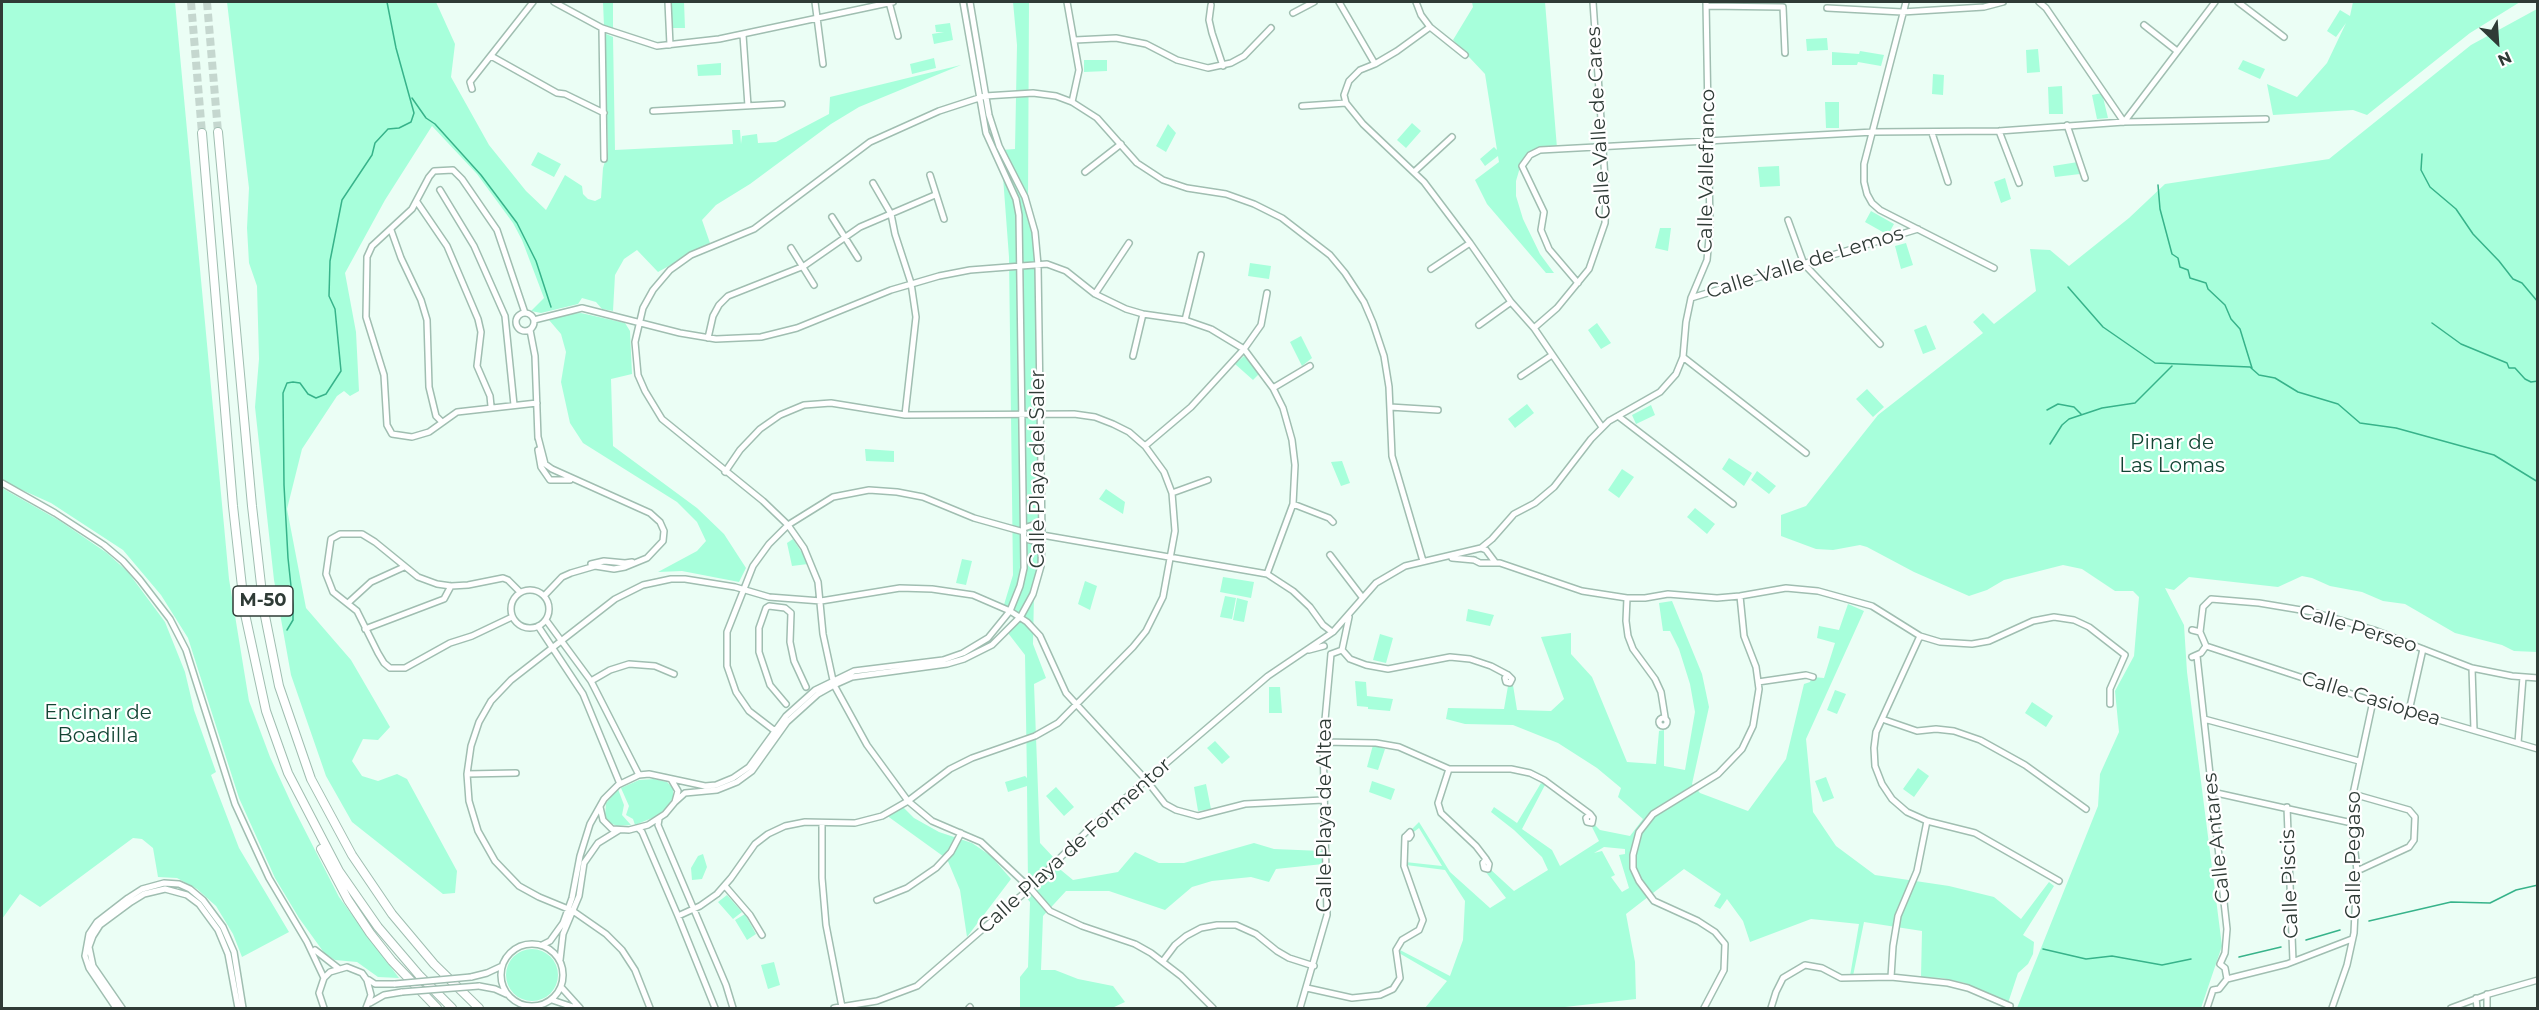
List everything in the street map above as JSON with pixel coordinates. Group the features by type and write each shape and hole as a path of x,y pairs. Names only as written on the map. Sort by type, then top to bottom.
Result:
{"highway":[{"name":"M-50","path":"218,132 264,611 279,686 311,779 352,855 392,914 434,963 479,1008"},
{"name":"M-50","path":"202,133 233,506 245,614 266,711 288,773 323,844 357,898 400,954 452,1008"},
{"path":"288,773 296,799 348,900 392,961 437,1008"}],"street":[{"path":"472,89 470,82 533,2"},
{"path":"554,2 603,28 645,43 670,45 743,35 891,2 898,36"},
{"path":"668,2 670,45"},
{"path":"815,2 823,64"},
{"path":"963,2 976,61"},
{"path":"970,2 976,61"},
{"path":"1067,2 1075,40 1078,70 1072,102"},
{"path":"1293,13 1314,2"},
{"path":"1339,2 1375,64"},
{"path":"1416,2 1430,27 1465,55"},
{"name":"Calle Valle de Cares","path":"1534,328 1557,308 1589,269 1605,222 1593,2"},
{"path":"1906,2 1864,164 1867,194 1880,210 1994,268"},
{"path":"1827,8 1902,12 1984,7 2003,2"},
{"path":"2039,2 2046,8 2124,122"},
{"path":"2124,122 2215,2"},
{"path":"2238,2 2284,37"},
{"path":"1707,4 1783,7 1785,53"},
{"name":"Calle Vallefranco","path":"1482,550 1514,514 1535,502 1554,487 1602,428 1659,392 1676,374 1683,357 1691,298 1707,260 1710,227 1707,4"},
{"path":"1211,5 1209,20 1223,66"},
{"path":"2144,25 2176,51"},
{"path":"1430,27 1397,51 1360,70 1349,81 1344,95 1346,103 1363,124 1414,172 1470,243 1511,302 1534,328 1602,428"},
{"path":"603,28 604,159"},
{"path":"1075,40 1116,38 1146,44 1192,65 1208,68 1223,66 1244,56 1271,28"},
{"path":"743,35 748,106"},
{"path":"491,56 557,93 565,94 604,113"},
{"name":"Calle Playa del Saler","path":"675,802 686,793 717,790 737,782 752,771 787,722 833,682 852,677 947,664 964,659 992,645 1021,616 1033,594 1041,566 1042,534 1038,265 1032,216 1025,196 999,146 976,61"},
{"name":"Calle Playa del Saler","path":"669,778 705,786 716,785 733,778 749,767 797,703 854,671 943,660 963,653 988,638 1010,611 1024,568 1021,266 1016,199 986,133 979,98 976,61"},
{"path":"1213,1008 1182,976 1135,944 1062,918 1050,911 1030,888 981,842 932,821 908,801 867,745 833,682 824,634 821,601 812,564 788,525 662,419 645,391 638,375 636,357 638,322 653,290 670,270 692,255 754,229 870,142 939,111 986,96 1033,93 1056,96 1072,102 1097,118 1137,163 1163,180 1188,188 1226,194 1254,204 1298,228 1330,255 1358,292 1374,323 1384,357 1390,407 1392,456 1423,561"},
{"path":"1302,106 1346,103"},
{"path":"654,111 782,104"},
{"path":"1578,283 1549,249 1541,230 1544,212 1522,166 1530,154 1540,150 1874,132 1999,131 2124,122 2266,119"},
{"path":"2067,125 2085,178"},
{"path":"1999,131 2019,183"},
{"path":"1932,133 1948,182"},
{"path":"1414,172 1452,137"},
{"path":"1085,171 1121,144"},
{"path":"525,313 501,238 462,179 453,170 434,171 417,202 371,249 368,257 366,317 384,375 387,426 392,434 412,437 429,432 458,412 491,406 537,403"},
{"path":"930,175 944,219"},
{"path":"873,183 891,214 911,283 916,317 905,415"},
{"path":"440,190 465,229 505,316 514,405"},
{"path":"708,338 713,316 728,296 804,266 844,237 935,195"},
{"path":"417,202 447,246 478,320 481,332 477,366 490,396 491,406"},
{"path":"832,216 858,258"},
{"path":"1788,220 1804,264 1880,344"},
{"name":"Calle Valle de Lemos","path":"1691,298 1918,229"},
{"path":"391,230 401,258 421,300 427,320 429,387 436,416 442,422"},
{"path":"1095,294 1129,243"},
{"path":"1431,268 1470,243"},
{"path":"791,248 814,285"},
{"path":"1185,320 1201,255"},
{"path":"534,320 582,308 708,338 760,338 797,328 911,283 970,270 1047,264 1066,271 1108,302 1143,314 1185,320 1212,329 1244,349 1273,388 1284,408 1295,465 1293,504 1267,574"},
{"path":"1145,446 1191,407 1244,349 1260,325 1267,293"},
{"path":"1479,325 1511,302"},
{"path":"530,330 525,331 516,325 520,315 525,313 531,315 534,320"},
{"path":"1133,356 1143,314"},
{"path":"534,320 530,330 535,357 537,454 544,474 550,480 575,481"},
{"path":"1521,376 1552,355"},
{"path":"1683,357 1806,453"},
{"path":"1273,388 1310,366"},
{"path":"678,916 707,902 725,885 746,854 768,834 785,826 805,822 867,821 882,816 908,801 950,769 972,758 1035,736 1058,723 1077,706 1146,631 1163,597 1175,531 1172,493 1164,472 1145,446 1128,432 1095,417 1074,414 905,415 831,403 804,405 780,415 760,429 740,450 725,472"},
{"path":"1390,407 1438,410"},
{"path":"1618,416 1733,504"},
{"path":"538,437 545,464 575,481 650,513 660,522 663,531 663,541 647,558 614,569 595,566 579,570 562,577 544,596"},
{"path":"1172,493 1208,480"},
{"path":"2,483 104,544 134,573 170,619 186,650 235,804 269,878 308,942 324,978"},
{"path":"775,731 759,720 742,702 727,666 725,652 727,632 742,589 759,555 788,525 833,497 869,490 923,497 974,518 1024,533 1034,541 1042,534"},
{"path":"1293,504 1329,518 1333,522"},
{"path":"1024,533 1033,525 1042,534 1267,574 1293,591 1310,607 1323,625 1345,638"},
{"path":"512,617 472,636 450,643 412,665 398,669 390,668 384,663 357,611 333,592 326,574 329,546 334,536 346,533 362,534 418,577 451,586 503,578 520,592"},
{"path":"1342,650 1349,616 1362,597 1376,583 1390,574 1423,561 1482,550"},
{"path":"1474,560 1482,550"},
{"path":"1482,550 1488,558 1485,562"},
{"path":"1482,550 1495,562"},
{"path":"1330,555 1362,597"},
{"path":"1438,558 1474,560 1478,563 1495,562 1582,591 1627,598 1668,594 1740,596 1786,588 1818,591 1844,596 1872,606 1920,636 1940,642 1972,644 1989,641 2034,621 2054,617 2074,620 2089,627 2126,655 2110,689 2110,704"},
{"path":"348,603 371,582 404,567"},
{"path":"650,1008 635,970 622,950 606,934 571,910 519,886 495,861 478,831 469,801 467,774 471,746 483,711 511,680 615,599 643,585 671,579 685,579 742,589 781,599 821,601 900,588 932,589 973,595 1021,616 1040,636 1066,693 1147,781 1165,804 1186,815 1198,816 1245,804 1323,800"},
{"path":"365,629 444,599 451,586"},
{"path":"533,589 544,596 549,608 546,620 538,626 523,627 512,617 511,603 520,592 533,589"},
{"path":"1704,1008 1724,970 1725,944 1715,932 1698,921 1654,901 1639,881 1633,868 1634,843 1639,832 1653,814 1718,774 1742,749 1753,726 1758,705 1758,682 1756,667 1744,636 1740,596"},
{"path":"1627,598 1628,636 1633,649 1655,679 1661,692 1665,717"},
{"name":"Calle Perseo","path":"2200,632 2203,607 2207,602 2218,598 2313,612 2374,630 2472,668 2538,678"},
{"path":"781,599 781,607"},
{"path":"786,704 770,685 759,652 759,628 766,608 769,606 789,609 791,613 790,642 794,661 806,687"},
{"name":"Calle Playa de Formentor","path":"834,1008 877,1001 917,986 1030,888 1087,831 1268,676 1332,632 1349,616"},
{"path":"546,620 591,681 639,775"},
{"path":"1323,625 1326,636 1324,646 1331,654 1342,650"},
{"path":"538,626 583,694 620,784"},
{"path":"2192,630 2200,632 2206,646"},
{"path":"1920,636 1876,732 1875,766 1882,784 1892,799 1907,812 1927,821 1975,833 2059,881"},
{"name":"Calle Playa de Formentor","path":"1302,652 1324,646"},
{"name":"Calle Antares","path":"2206,646 2195,656 2228,929 2225,953 2220,964 2227,973 2228,979"},
{"name":"Calle Casiopea","path":"2206,646 2373,700 2538,749"},
{"path":"2409,711 2423,649"},
{"path":"1342,650 1350,658 1366,665 1388,669 1450,657 1470,659 1508,675"},
{"name":"Calle Playa de Altea","path":"1300,1008 1327,915 1323,742 1331,654"},
{"path":"591,681 610,670 629,664 655,666 674,674"},
{"path":"2472,668 2474,730"},
{"path":"1758,682 1806,675 1813,677"},
{"path":"2518,743 2523,677"},
{"name":"Calle Pegaso","path":"2332,1008 2347,965 2357,904 2357,871 2352,823 2353,794 2373,700"},
{"path":"1882,719 1917,731 1936,729 1954,731 1980,740 2025,765 2086,809"},
{"path":"2204,719 2359,760"},
{"path":"1323,742 1355,741 1399,747 1449,769 1511,769 1530,773 1544,780 1590,814"},
{"path":"1449,769 1438,802 1441,813 1486,860"},
{"path":"467,774 516,773"},
{"path":"542,945 556,935 571,910 579,896 584,864 598,843 619,830 638,828 659,819 675,802 678,791 669,778 660,775 639,775 611,790 600,806 585,838 571,910 563,934 560,960"},
{"path":"2212,792 2352,823"},
{"path":"2353,794 2409,810 2415,818 2414,840 2409,847 2357,871"},
{"path":"600,806 606,825 619,830"},
{"name":"Calle Piscis","path":"2287,807 2293,961"},
{"path":"659,819 658,825 726,985 733,1008"},
{"path":"1891,977 1898,916 1917,871 1927,821"},
{"path":"822,823 822,878 826,926 842,1006"},
{"path":"638,828 642,832 678,916 715,1008"},
{"path":"877,900 907,888 936,868 951,852 961,833"},
{"path":"1307,988 1352,998 1380,995 1393,989 1400,978 1395,951 1402,940 1419,930 1423,920 1404,866 1405,837"},
{"path":"116,1008 89,968 85,956 89,934 97,922 128,898 142,889 164,883 179,884 190,889 203,900 223,927 234,952 243,1008"},
{"path":"725,885 750,915 762,935"},
{"path":"122,1008 93,966 89,947 100,926 138,898 155,890 165,889 177,891 199,904 218,930 228,954 238,1008"},
{"path":"1163,961 1175,945 1201,928 1236,925 1256,934 1283,955 1314,966"},
{"path":"2207,1008 2213,990 2219,988 2228,979 2293,961 2352,939"},
{"path":"308,942 322,958 338,968 355,969 375,984 471,977 502,966"},
{"path":"522,945 542,945 560,960 563,968 561,987 552,1000 533,1007 514,1002 502,986 502,966 506,957 522,945"},
{"path":"1771,1008 1783,978 1805,965 1822,968 1842,978 1891,977 1948,983 1968,988 2010,1005"},
{"path":"324,1008 319,993 324,978 338,968"},
{"path":"367,980 370,987 368,1006"},
{"path":"2451,1008 2487,994 2538,980"},
{"path":"368,1006 384,995 402,992 479,986 495,989 507,995"},
{"path":"561,987 578,1008"},
{"path":"2487,994 2487,1008"},
{"path":"2476,998 2477,1008"},
{"path":"552,1000 578,1008"},
{"path":"315,1008 320,1001"}],"green space":[{"path":"2,2 175,2 229,579 249,701 270,757 339,897 399,978 378,977 357,962 335,960 325,954 299,918 275,878 239,798 188,638 161,595 123,550 51,503 2,481"},
{"path":"227,2 436,2 455,44 451,77 489,145 526,191 546,210 565,175 582,186 583,194 588,199 595,201 601,198 603,168 608,151 604,33 613,37 615,150 733,144 732,130 740,130 741,144 742,136 757,134 758,143 776,142 829,114 830,97 961,65 859,107 831,124 750,184 716,205 702,220 710,243 658,272 637,250 624,259 615,275 613,311 602,309 596,302 582,298 578,304 541,313 531,311 544,298 522,240 513,223 477,174 432,126 385,200 345,273 356,332 359,391 350,396 344,391 337,396 302,449 287,509 306,608 351,660 390,727 378,740 363,739 352,761 362,776 378,781 397,774 407,779 457,871 455,893 443,894 352,822 326,776 291,675 274,580 255,407 259,359 257,286 249,263 247,228 249,188"},
{"path":"603,2 613,2 613,29 604,26"},
{"path":"671,2 684,2 685,28 672,28"},
{"path":"1013,2 1029,2 1028,201 1035,227 1041,567 1034,594 1033,644 1046,678 1034,684 1040,843 1055,859 1028,885 1027,786 1008,792 1005,782 1025,776 1027,778 1025,655 1008,633 1020,619 1003,608 1013,575 1009,257 1001,150 1015,149 1017,45"},
{"path":"1472,2 1545,2 1557,148 1541,148 1521,164 1516,181 1516,196 1523,219 1540,254 1554,273 1546,273 1487,204 1475,180 1499,162 1498,156 1485,166 1480,159 1494,147 1497,150 1485,74 1453,40 1473,7"},
{"path":"2353,2 2520,2 2470,33 2367,115 2353,110 2273,115 2267,84 2297,97 2327,63 2346,23 2336,37 2327,31 2340,10 2350,16"},
{"name":"Pinar de Las Lomas","path":"2537,9 2537,652 2514,651 2502,645 2455,633 2405,604 2383,601 2362,592 2330,586 2302,576 2278,587 2189,577 2174,590 2165,588 2184,625 2187,672 2222,946 2201,1008 2017,1008 2098,806 2100,774 2119,732 2115,691 2134,656 2139,597 2133,591 2115,591 2082,569 2063,565 2004,580 1987,590 1969,596 1914,572 1867,547 1860,545 1833,550 1816,549 1781,536 1781,515 1806,506 1878,415 1983,333 1973,322 1983,313 1994,324 2036,291 2030,249 2050,250 2069,266 2129,218 2165,184 2329,159 2471,45"},
{"path":"950,23 953,40 934,44 932,34 944,32 936,32 935,25"},
{"path":"1827,38 1828,50 1807,51 1806,39"},
{"path":"2038,49 2040,72 2027,73 2026,50"},
{"path":"1860,51 1884,55 1881,66 1858,62 1857,65 1832,65 1832,52 1859,54"},
{"path":"934,58 936,68 912,74 910,64"},
{"path":"1084,60 1107,60 1107,71 1084,72"},
{"path":"2243,60 2265,69 2260,79 2238,69"},
{"path":"721,63 721,75 698,76 697,65"},
{"path":"1933,74 1944,75 1943,95 1932,94"},
{"path":"2062,86 2063,114 2049,114 2048,87"},
{"path":"2102,93 2108,118 2097,119 2092,95"},
{"path":"1825,102 1839,102 1839,128 1826,128"},
{"path":"1412,123 1421,131 1406,148 1397,140"},
{"path":"1168,124 1176,133 1166,152 1156,146"},
{"path":"538,152 561,164 554,177 531,165"},
{"path":"2078,162 2080,174 2055,177 2053,166"},
{"path":"1779,166 1780,186 1760,187 1758,167"},
{"path":"2005,178 2011,199 2001,203 1994,182"},
{"path":"1871,211 1894,224 1888,235 1865,222"},
{"path":"1660,228 1671,228 1668,251 1655,248"},
{"path":"1906,243 1913,265 1901,269 1895,246"},
{"path":"1250,263 1271,266 1269,279 1248,276"},
{"path":"581,313 625,323 630,331 632,374 611,379 613,446 697,508 724,534 746,568 739,582 682,571 658,572 697,551 706,541 697,522 677,502 583,443 570,423 561,382 566,352 561,334 549,320 567,314"},
{"path":"1597,323 1611,343 1601,349 1588,330"},
{"path":"1926,325 1936,349 1923,354 1914,330"},
{"path":"1301,336 1312,358 1302,366 1290,342"},
{"path":"1244,356 1261,372 1253,380 1235,364"},
{"path":"1867,389 1884,407 1873,417 1856,399"},
{"path":"1527,404 1534,413 1515,428 1508,419"},
{"path":"1651,405 1655,415 1636,424 1632,415"},
{"path":"865,449 894,451 894,462 866,461"},
{"path":"1729,458 1752,473 1744,486 1722,469"},
{"path":"1342,461 1350,483 1341,486 1331,462"},
{"path":"1622,469 1634,477 1619,498 1608,490"},
{"path":"1757,471 1776,486 1769,494 1751,480"},
{"name":"Encinar de Boadilla","path":"2,488 60,521 107,553 128,572 165,622 185,672 194,710 216,772 211,775 239,848 289,932 242,957 233,934 216,906 197,889 177,878 158,877 153,848 142,839 133,838 40,907 20,894 2,919"},
{"path":"1106,489 1125,502 1123,514 1099,499"},
{"path":"1695,508 1715,524 1707,534 1687,517"},
{"path":"793,539 808,564 792,566 787,543"},
{"path":"962,559 972,561 966,585 956,583"},
{"path":"1223,577 1254,582 1251,598 1220,592"},
{"path":"1085,581 1097,586 1090,610 1078,604"},
{"path":"1225,596 1236,598 1232,619 1220,617"},
{"path":"1237,598 1248,601 1244,622 1233,620"},
{"path":"1672,601 1702,674 1709,707 1692,784 1700,793 1748,811 1786,759 1804,684 1810,682 1812,677 1824,678 1835,643 1817,638 1819,626 1839,630 1848,604 1864,611 1806,739 1813,812 1836,846 1875,875 1949,886 1994,897 2021,919 2049,882 2054,886 2023,935 2034,942 2033,954 2028,964 2018,973 2008,1003 1965,983 1942,978 1921,977 1922,931 1864,922 1853,976 1850,976 1859,924 1811,919 1750,942 1743,921 1727,899 1720,909 1714,906 1721,894 1684,869 1626,914 1635,962 1636,999 1556,1008 1425,1008 1447,981 1399,953 1400,950 1450,976 1463,940 1465,901 1445,870 1406,865 1405,862 1442,866 1419,828 1411,834 1409,832 1419,822 1450,872 1490,908 1506,898 1485,871 1490,869 1514,891 1548,870 1542,857 1491,812 1494,807 1517,823 1541,783 1545,785 1522,829 1552,850 1560,866 1599,841 1591,825 1594,824 1600,830 1630,836 1643,819 1618,797 1621,788 1597,768 1558,743 1513,725 1465,724 1446,719 1448,708 1504,709 1508,686 1513,685 1517,710 1551,711 1564,699 1541,637 1571,633 1571,654 1592,677 1627,762 1656,764 1659,731 1664,730 1664,766 1685,770 1695,712 1690,684 1679,649 1670,631 1663,631 1659,603","holes":["1604,847 1625,849 1625,854 1619,855 1629,888 1622,892 1611,877 1615,875 1602,851 1594,853"]},
{"path":"1468,609 1494,615 1490,626 1466,621"},
{"path":"1380,634 1393,638 1386,663 1373,660"},
{"path":"1355,681 1366,682 1367,696 1393,699 1390,711 1357,706"},
{"path":"1269,687 1280,687 1282,713 1269,713"},
{"path":"1835,690 1846,694 1837,714 1827,710"},
{"path":"2032,702 2053,716 2046,727 2025,713"},
{"path":"1215,741 1230,757 1222,764 1207,748"},
{"path":"1373,745 1385,749 1378,770 1367,767"},
{"path":"1918,768 1929,776 1914,797 1903,789"},
{"path":"1826,777 1834,798 1823,802 1815,781"},
{"path":"654,779 667,782 673,788 673,797 668,806 657,816 635,825 633,819 626,815 629,806 621,788 639,780"},
{"path":"1372,781 1395,789 1391,800 1369,792"},
{"path":"1206,784 1211,809 1198,811 1194,787"},
{"path":"1056,787 1074,807 1064,816 1046,796"},
{"path":"618,789 624,805 622,815 631,825 617,826 608,822 605,816 606,803"},
{"path":"902,806 914,818 939,832 972,843 991,856 1011,879 967,937 960,890 947,859 886,815"},
{"path":"1254,843 1274,849 1322,851 1323,864 1276,869 1269,882 1251,877 1212,881 1192,887 1165,910 1109,891 1066,891 1043,916 1041,970 1055,970 1078,979 1113,986 1125,1002 1112,1008 1020,1008 1020,977 1028,967 1030,902 1025,896 1056,866 1073,880 1118,872 1135,852 1159,863 1184,863"},
{"path":"703,854 707,867 702,879 692,880 691,868 698,856"},
{"path":"727,895 742,912 733,919 718,902"},
{"path":"745,914 756,934 747,940 735,920"},
{"path":"527,949 537,949 546,953 554,961 558,975 554,989 546,997 537,1001 527,1001 518,997 510,989 506,980 506,970 510,961 518,953"},
{"path":"774,962 780,985 768,989 761,965"}],"waterway":[{"path":"287,630 293,620 293,605 284,485 283,393 287,383 300,383 308,394 316,398 326,394 341,371 335,309 329,296 330,261 342,200 372,155 375,143 388,129 399,128 411,122 414,113 396,48 387,2"},
{"path":"412,98 426,118 435,124 481,175 517,223 536,261 551,307"},
{"path":"2422,154 2421,170 2430,187 2456,209 2473,234 2513,279 2522,283 2538,302"},
{"path":"2158,185 2160,209 2172,254 2178,258 2180,267 2188,270 2190,278 2206,283 2208,289 2225,305 2231,319 2240,329 2252,368"},
{"path":"2068,287 2103,327 2155,363 2250,367 2259,375 2275,378 2298,392 2338,404 2360,423 2396,428 2494,455 2538,482"},
{"path":"2432,323 2461,344 2507,363 2509,368 2515,368 2531,382 2538,381"},
{"path":"2050,444 2062,425 2069,419 2102,408 2135,403 2172,366"},
{"path":"2047,410 2058,404 2074,407 2081,414"},
{"path":"2369,921 2451,902 2490,903 2516,890 2538,885"},
{"path":"2306,940 2340,930"},
{"path":"2239,957 2281,947"},
{"path":"2043,949 2086,959 2112,956 2162,965 2191,959"}],"tunnel":[{"path":"191,2 202,133"},
{"path":"207,2 218,132"}]}
